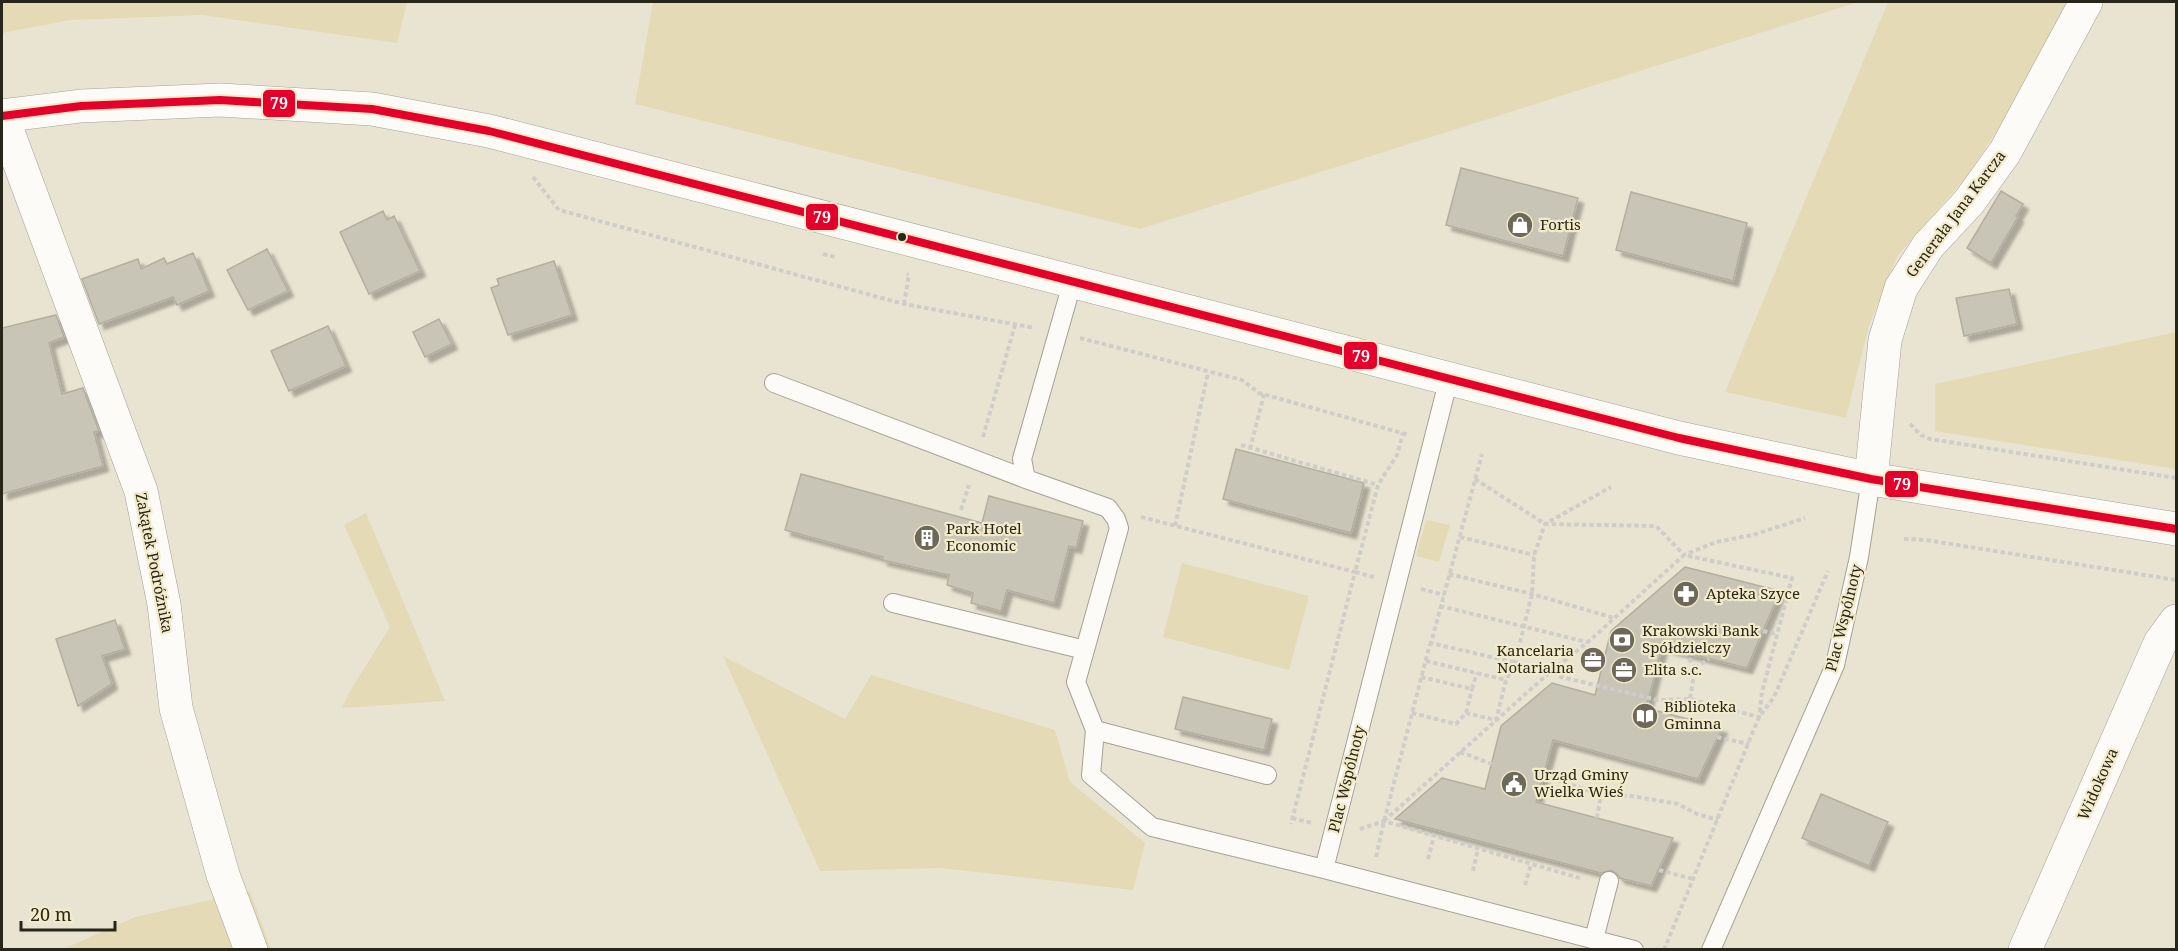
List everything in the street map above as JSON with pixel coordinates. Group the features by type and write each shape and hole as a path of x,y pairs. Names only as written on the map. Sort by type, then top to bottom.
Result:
{"main road":[{"name":"Generała Jana Karcza","path":"1871,479 1885,340 1901,288 1928,246 1969,202 2005,152 2086,2"},
{"path":"2,116 81,106 220,100 372,109 489,131 1679,438 1871,479 2176,529"},
{"name":"Zakątek Podróżnika","path":"2,116 141,491 165,604 176,708 224,875 251,950"},
{"name":"Widokowa","path":"2025,950 2160,643 2176,621"}],"lane":[{"path":"1026,479 1022,459 1073,280"},
{"name":"Plac Wspólnoty","path":"1324,869 1449,378"},
{"path":"774,383 1108,508 1119,528 1076,682 1095,730 1091,775 1152,827 1324,869 1634,950"},
{"name":"Plac Wspólnoty","path":"1711,950 1834,665 1859,557 1871,479"},
{"path":"893,603 1085,650"},
{"path":"1095,730 1267,775"},
{"path":"1594,939 1610,881"}],"path":[{"path":"528,171 560,210 904,304 1058,332 1242,380 1264,394 1418,438"},
{"path":"823,254 844,259"},
{"path":"899,272 909,275 904,304"},
{"path":"962,510 1015,325"},
{"path":"1175,526 1208,372"},
{"path":"1250,448 1264,394"},
{"path":"1905,417 1921,435 1930,439 2176,478"},
{"path":"1291,824 1378,485 1397,455 1403,433"},
{"path":"1241,445 1378,485"},
{"path":"1371,882 1384,821 1421,677 1482,454"},
{"path":"1475,479 1545,524 1656,526 1684,555 1792,578 1762,692 1759,717 1664,950"},
{"path":"1496,720 1506,680 1515,663 1532,594 1534,555 1545,524 1611,487"},
{"path":"1108,508 1384,579"},
{"path":"1292,818 1352,832 1384,821 1684,555 1716,542 1753,535 1805,518"},
{"path":"1460,537 1534,555"},
{"path":"1904,539 1926,540 2176,580"},
{"path":"1759,717 1774,697 1832,563"},
{"path":"1449,574 1532,594 1615,618"},
{"path":"1417,588 1444,595"},
{"path":"1440,606 1588,642"},
{"path":"1763,631 1777,634"},
{"path":"1431,643 1551,671 1561,677 1658,700 1690,699 1759,717"},
{"path":"1685,652 1695,668 1690,699"},
{"path":"1695,668 1709,659"},
{"path":"1426,661 1506,680"},
{"path":"1412,713 1455,724 1466,713 1477,673"},
{"path":"1421,677 1472,689"},
{"path":"1466,713 1496,720"},
{"path":"1717,737 1749,744"},
{"path":"1460,752 1492,764"},
{"path":"1543,776 1601,795 1632,796 1678,804 1697,814 1718,820"},
{"path":"1597,818 1601,795"},
{"path":"1384,821 1586,880"},
{"path":"1428,859 1434,836"},
{"path":"1473,871 1479,849"},
{"path":"1525,885 1530,864"},
{"path":"1659,870 1693,879"}],"shaded area":[{"path":"2,2 407,2 397,43 202,15 70,20 2,33"},
{"path":"653,2 1858,2 1140,229 635,104"},
{"path":"1888,2 2075,2 2034,75 1967,176 1898,255 1869,325 1846,418 1725,392"},
{"path":"2176,332 2176,469 1935,431 1935,384"},
{"path":"366,513 445,701 342,708 390,627 344,525"},
{"path":"1426,520 1450,525 1439,562 1416,556"},
{"path":"1182,563 1309,596 1289,670 1163,637"},
{"path":"723,656 845,719 871,675 1055,730 1070,782 1145,843 1133,890 941,868 820,871"},
{"path":"250,891 271,949 61,950 135,917"}],"building":[{"path":"1461,168 1578,198 1563,256 1446,225"},
{"path":"2001,191 2023,204 2016,216 2018,217 1991,263 1967,248"},
{"path":"1631,192 1747,223 1733,281 1616,250"},
{"path":"383,211 387,220 394,216 420,271 369,294 340,232"},
{"path":"267,249 288,291 248,310 227,270"},
{"path":"193,253 209,291 177,305 173,297 99,324 82,279 138,259 141,269 164,258 167,264"},
{"path":"554,261 572,315 508,335 491,288 499,285 497,279"},
{"path":"2009,289 2017,324 1964,336 1956,298"},
{"path":"56,315 64,337 49,343 62,394 83,388 99,431 94,432 103,466 2,494 2,328"},
{"path":"439,319 452,344 425,357 413,332"},
{"path":"328,326 346,366 289,391 271,351"},
{"path":"1236,449 1364,483 1351,533 1223,499"},
{"name":"Park Hotel Economic","path":"801,474 982,523 989,496 1083,521 1076,548 1069,546 1054,603 1007,590 1001,611 971,603 973,593 947,585 949,575 882,560 883,557 785,530"},
{"name":"Urząd Gminy Wielka Wieś","path":"1685,567 1780,591 1747,668 1662,647 1646,708 1722,728 1698,779 1553,740 1536,802 1673,838 1651,886 1620,878 1611,870 1601,873 1395,819 1442,778 1485,789 1501,726 1552,683 1595,695 1611,631"},
{"path":"115,620 125,649 102,656 112,684 78,706 56,639"},
{"path":"1183,697 1272,719 1264,750 1175,729"},
{"path":"1821,794 1888,822 1869,866 1802,838"}],"transit line":[{"name":"79","path":"2,116 81,106 220,100 372,109 489,131 1679,438 1871,479 2176,529"}],"place":[{"name":"Fortis","path":"1520,225"},
{"name":"Park Hotel Economic","path":"927,538"},
{"name":"Apteka Szyce","path":"1686,594"},
{"name":"Krakowski Bank Spółdzielczy","path":"1622,640"},
{"name":"Kancelaria Notarialna","path":"1593,660"},
{"name":"Elita s.c.","path":"1624,670"},
{"name":"Biblioteka Gminna","path":"1645,716"},
{"name":"Urząd Gminy Wielka Wieś","path":"1514,784"}]}
